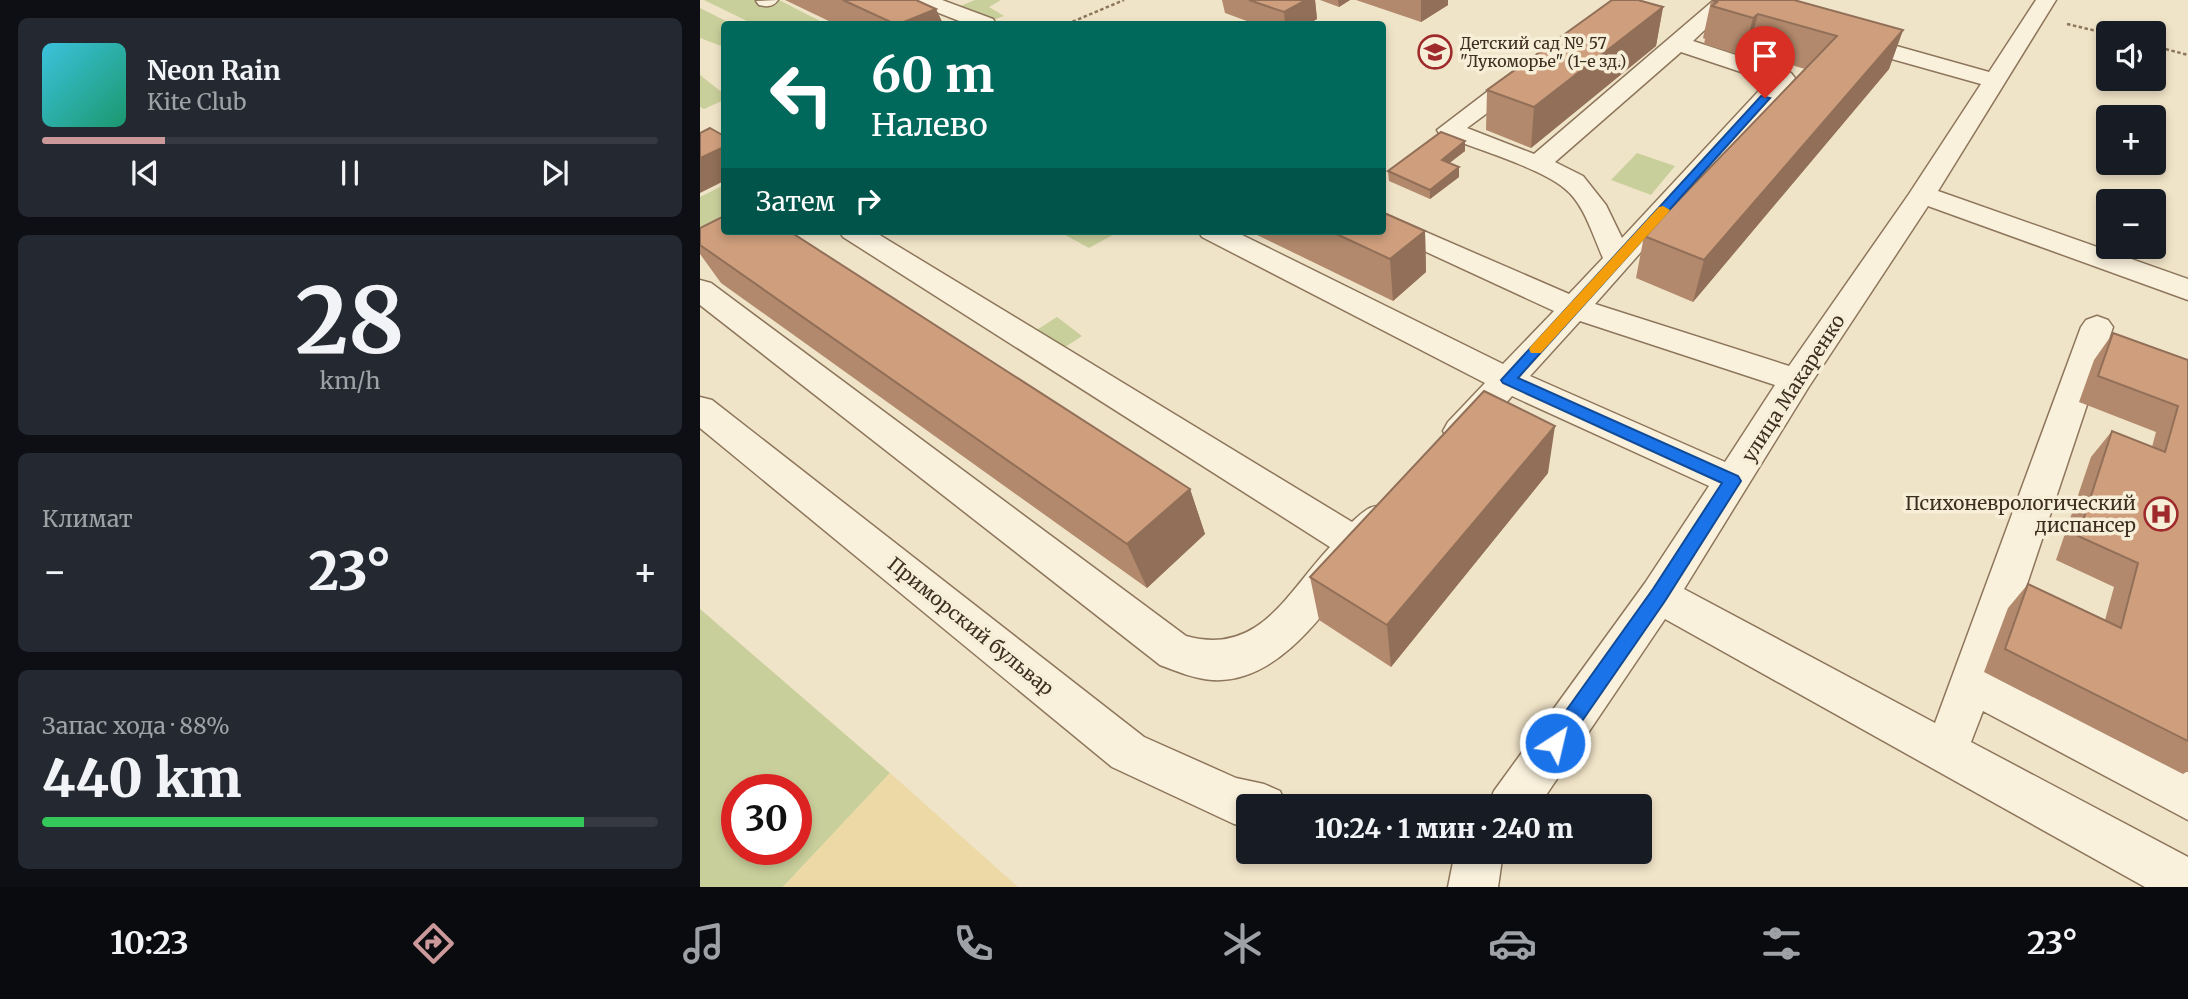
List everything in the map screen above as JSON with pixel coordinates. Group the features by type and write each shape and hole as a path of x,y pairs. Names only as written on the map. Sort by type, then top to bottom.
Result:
{"street":[{"path":"923,0 977,21"},
{"path":"1538,164 1726,5"},
{"name":"улица Макаренко","path":"1519,794 1659,595 1796,380 1922,195 2001,72 2057,12"},
{"path":"1845,18 2001,72"},
{"path":"1827,33 2001,72"},
{"path":"1436,457 1783,78 1678,43"},
{"path":"1549,57 1449,130 1538,164 1574,182 1592,205 1618,260"},
{"path":"1922,195 2181,291"},
{"path":"1386,223 1574,308 1796,380"},
{"path":"859,235 1356,544"},
{"path":"1220,235 1508,380 1733,481"},
{"path":"708,280 1175,652 1215,662 1255,652 1292,622 1356,544 1401,496"},
{"path":"1945,752 1973,683 2097,327"},
{"name":"Приморский бульвар","path":"700,409 1128,751 1236,801"},
{"path":"1659,595 2188,884"},
{"path":"1973,683 2188,797"},
{"path":"1473,887 1477,864"}],"path":[{"path":"1074,21 1124,0"},
{"path":"2057,12 2096,28"},
{"path":"2166,49 2188,55"}],"green space":[{"path":"704,0 779,0 820,21 747,21"},
{"path":"975,0 1001,0 989,7 1004,16 989,21 957,21 940,14"},
{"path":"700,8 726,21 721,21 721,46 700,38"},
{"path":"700,75 721,92 721,101 704,109 700,107"},
{"path":"1637,153 1675,166 1651,195 1611,180"},
{"path":"721,186 721,232 700,243 700,197"},
{"path":"1065,235 1113,235 1089,248"},
{"path":"1057,317 1082,336 1062,349 1035,331"},
{"path":"700,609 890,773 812,856 812,774 721,774 721,865 804,865 783,887 700,887"}],"sand":[{"path":"890,773 1018,887 783,887 804,865 812,865 812,856"}],"building":[{"path":"843,0 916,0 936,9 906,21 888,21"},
{"path":"1249,0 1306,0 1284,12"},
{"path":"1612,0 1638,0 1663,7 1534,107 1487,90"},
{"path":"1712,0 1794,0 1903,30 1704,260 1644,236 1837,36 1758,14 1753,18 1712,6 1717,2"},
{"path":"710,128 721,134 721,148 700,158 700,133"},
{"path":"1441,132 1465,141 1442,160 1459,167 1430,190 1388,171"},
{"path":"1386,214 1425,231 1390,259 1339,235 1386,235"},
{"path":"721,218 721,235 795,235 1190,489 1127,544 700,245 700,228"},
{"path":"2113,333 2188,360 2188,741 2005,649 2028,584 2121,628 2138,563 2078,536 2112,431 2165,452 2178,406 2098,376"},
{"path":"1484,391 1555,426 1387,625 1310,577"}],"slow traffic":[{"path":"1536,349 1663,210"}],"place":[{"name":"Детский сад № 57 \"Лукоморье\" (1-е зд.)","path":"1435,52"},
{"name":"Психоневрологический диспансер","path":"2161,514"}],"route":[{"path":"1555,743 1659,595 1733,481 1508,380 1765,98"}]}
